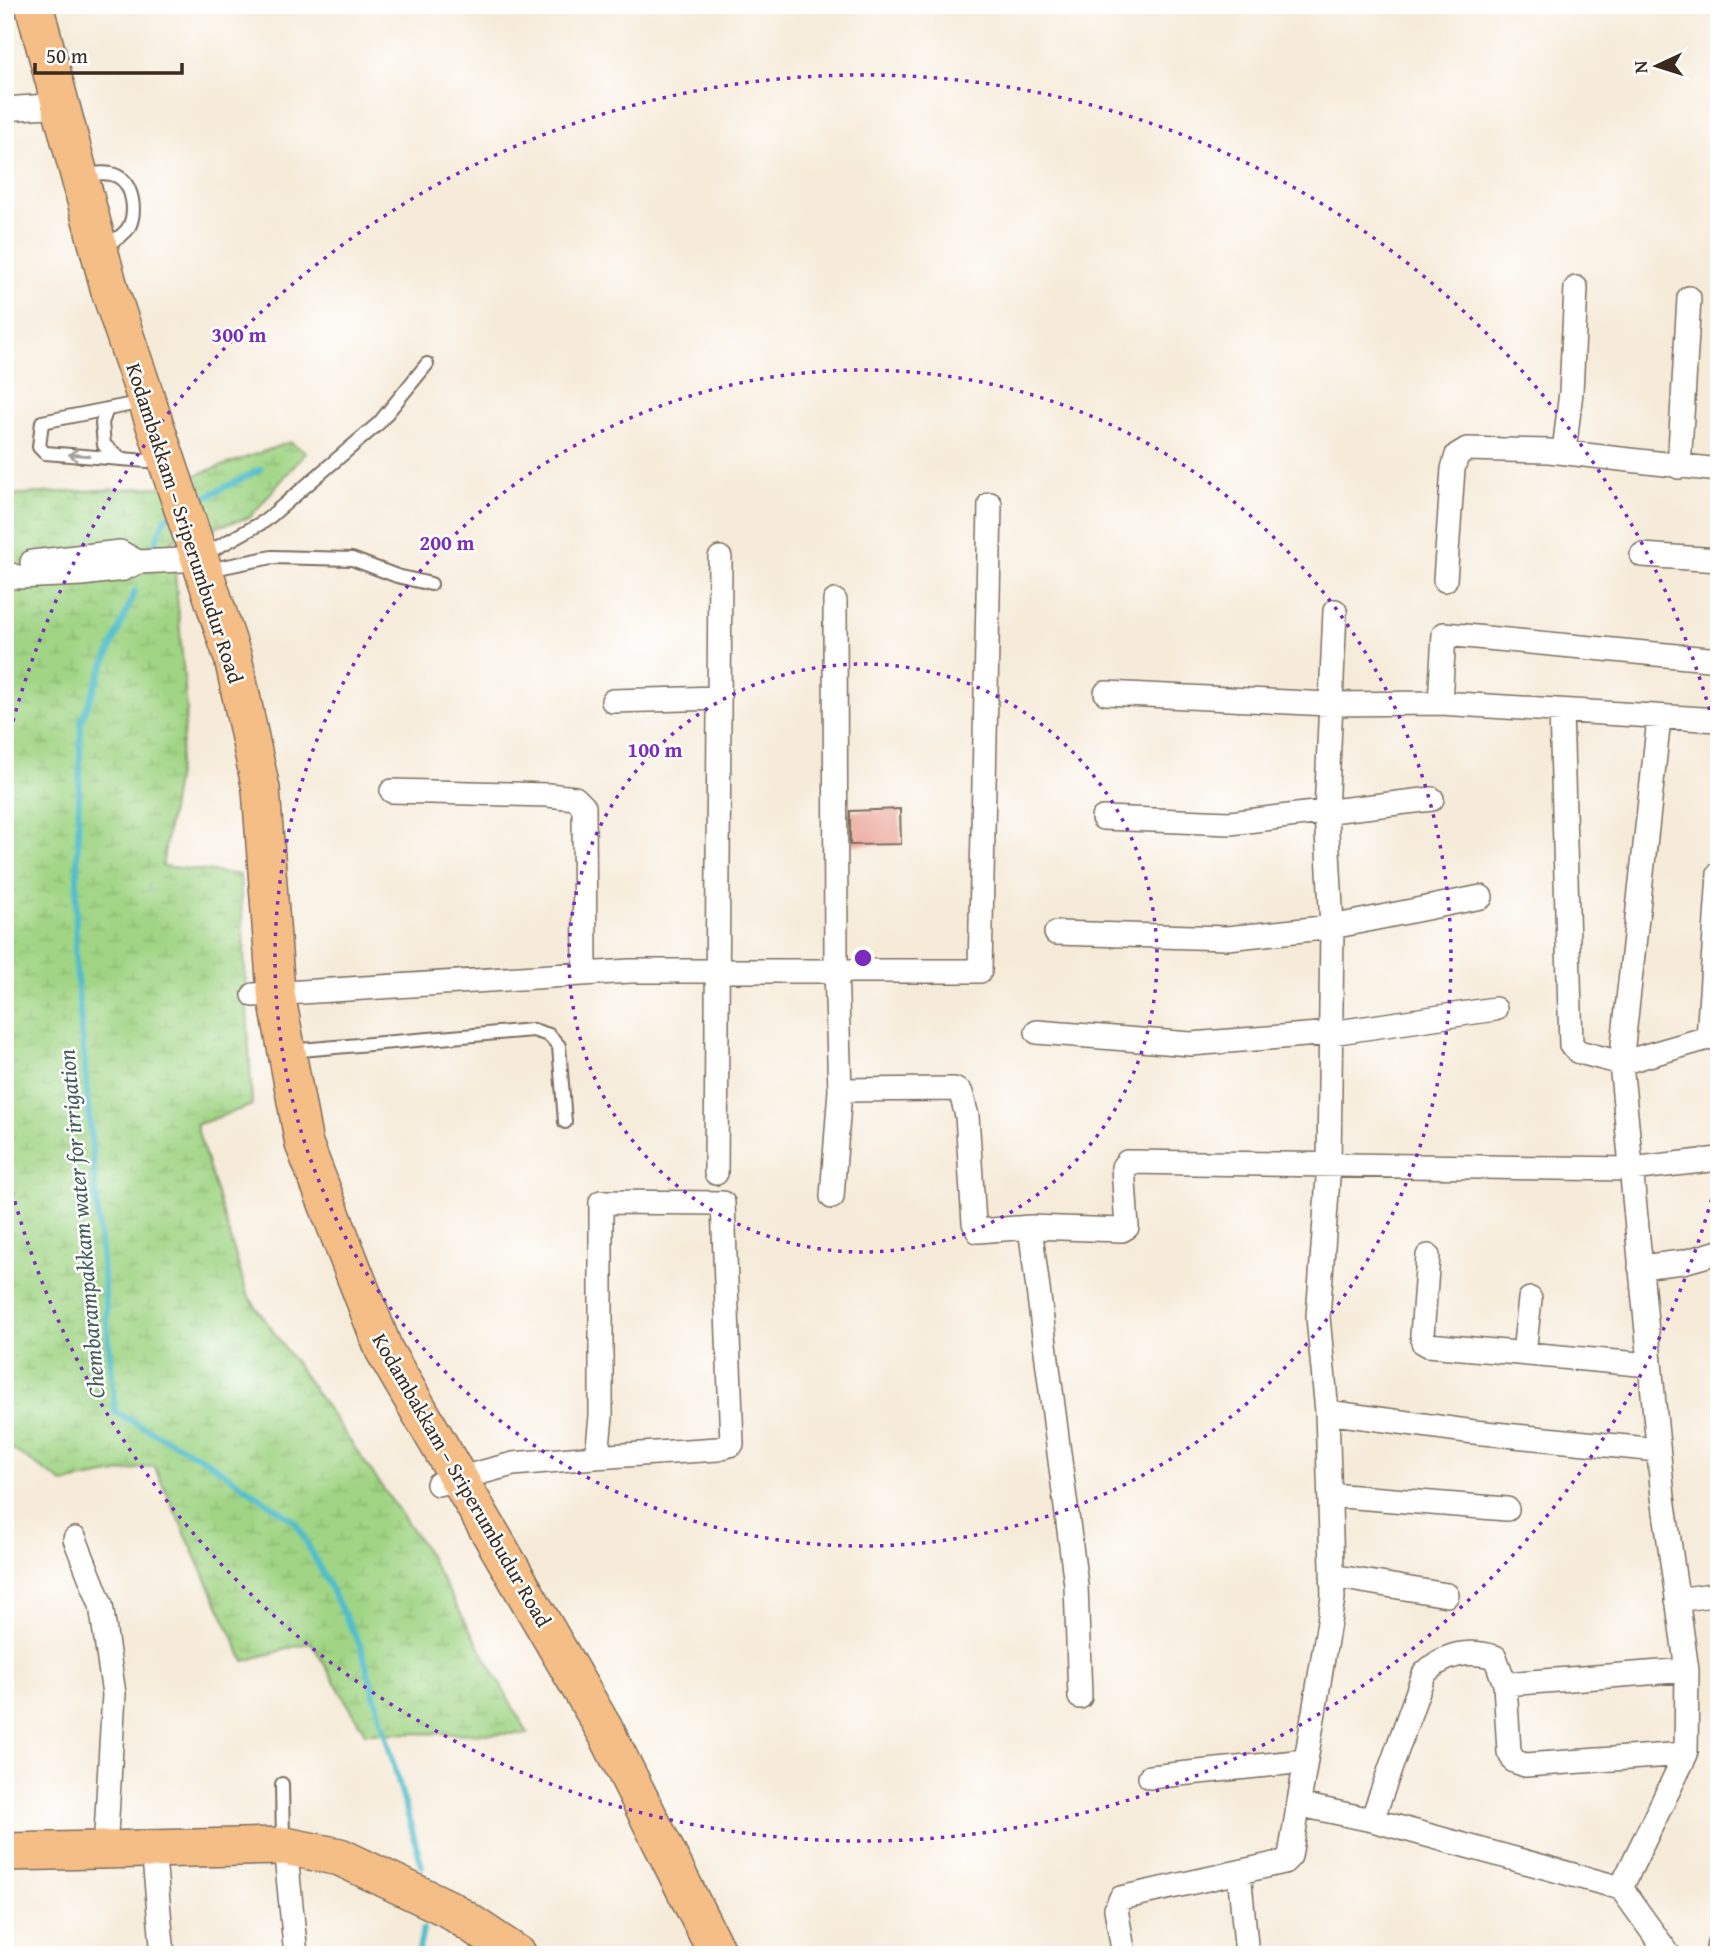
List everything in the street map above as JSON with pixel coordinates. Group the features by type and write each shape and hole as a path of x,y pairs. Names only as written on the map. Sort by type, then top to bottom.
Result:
{"main road":[{"name":"Kodambakkam – Sriperumbudur Road","path":"14,5 35,107 92,297 117,407 192,558 233,658 261,789 265,994 279,1143 292,1182 342,1308 374,1375 448,1481 607,1734 718,1955"},
{"name":"Kodambakkam – Sriperumbudur Road","path":"34,5 35,107 80,177 147,464"},
{"name":"Kodambakkam – Sriperumbudur Road","path":"265,994 284,1051 304,1144 384,1350 448,1481 618,1801 690,1955"},
{"path":"5,1852 105,1852 153,1848 284,1846 340,1857 449,1909 518,1955"}],"street":[{"path":"1564,452 1571,392 1576,288"},
{"path":"1679,467 1689,298"},
{"path":"1445,580 1453,469 1457,455 1467,449 1564,452 1719,470"},
{"path":"265,994 585,974 836,969 980,971 990,504"},
{"path":"1642,555 1719,560"},
{"path":"5,571 17,578 82,566 123,569 138,562 192,558"},
{"path":"716,1173 720,558"},
{"path":"832,1197 840,1090 836,969 835,601"},
{"path":"1124,1955 1116,1909 1121,1898 1283,1862 1290,1856 1301,1805 1305,1761 1333,1598 1327,1412 1318,1317 1329,1164 1332,927 1326,813 1335,611"},
{"path":"1440,703 1444,634 1719,660"},
{"path":"1106,693 1329,704 1440,703 1659,719 1719,720"},
{"path":"613,701 719,698"},
{"path":"1561,711 1568,1038 1579,1052 1621,1063 1713,1034 1719,874"},
{"path":"1620,1888 1686,1754 1687,1670 1658,1450 1621,1063 1659,719"},
{"path":"392,791 575,798 584,807 585,974"},
{"path":"1102,818 1230,823 1432,799"},
{"path":"1056,933 1227,937 1332,927 1481,897"},
{"path":"1037,1032 1191,1044 1331,1033 1495,1009"},
{"path":"840,1090 954,1089 961,1093 967,1116 974,1223 978,1231 989,1232 1030,1227 1110,1231 1127,1227 1123,1167 1127,1162 1631,1169 1719,1159"},
{"path":"448,1481 513,1464 718,1449 732,1444 723,1203 601,1202 601,1416 594,1457"},
{"path":"1030,1227 1076,1585 1080,1697"},
{"path":"1640,1267 1683,1262 1719,1252"},
{"path":"1428,1256 1423,1342 1428,1345 1650,1364"},
{"path":"1524,1353 1530,1299"},
{"path":"1327,1412 1474,1432 1658,1450"},
{"path":"1330,1495 1507,1509"},
{"path":"75,1539 101,1605 114,1694 105,1852"},
{"path":"1332,1576 1447,1595"},
{"path":"1677,1600 1719,1594"},
{"path":"1372,1820 1424,1674 1442,1659 1463,1653 1483,1653 1495,1657 1505,1684 1509,1752 1514,1761 1525,1765 1686,1754"},
{"path":"1505,1684 1687,1670"},
{"path":"1150,1777 1305,1761"},
{"path":"1301,1805 1372,1820 1620,1888 1669,1955"},
{"path":"284,1846 296,1955"},
{"path":"153,1848 163,1955"},
{"path":"1239,1872 1247,1955"},
{"path":"1717,1955 1719,1943"}],"lane":[{"path":"192,558 265,521 379,423 427,364"},
{"path":"117,407 42,422 38,436 39,447 45,453 147,464"},
{"path":"192,558 352,559 397,576 432,584"},
{"path":"284,1051 533,1030 549,1035 559,1046 565,1122"},
{"path":"282,1784 284,1846"}],"green space":[{"path":"290,442 306,452 250,517 172,540 187,711 162,866 240,875 252,1105 196,1125 247,1294 422,1544 528,1734 365,1733 311,1642 244,1661 154,1466 63,1483 5,1444 5,495 162,487"}],"building":[{"path":"900,809 901,844 850,845 850,811"}],"waterway":[{"name":"Chembarampakkam water for irrigation","path":"194,503 261,469"},
{"name":"Chembarampakkam water for irrigation","path":"153,548 165,518 172,515"},
{"name":"Chembarampakkam water for irrigation","path":"135,591 81,721 75,955 115,1412 204,1459 296,1522 361,1647 422,1866"},
{"name":"Chembarampakkam water for irrigation","path":"418,1955 423,1929"}]}
